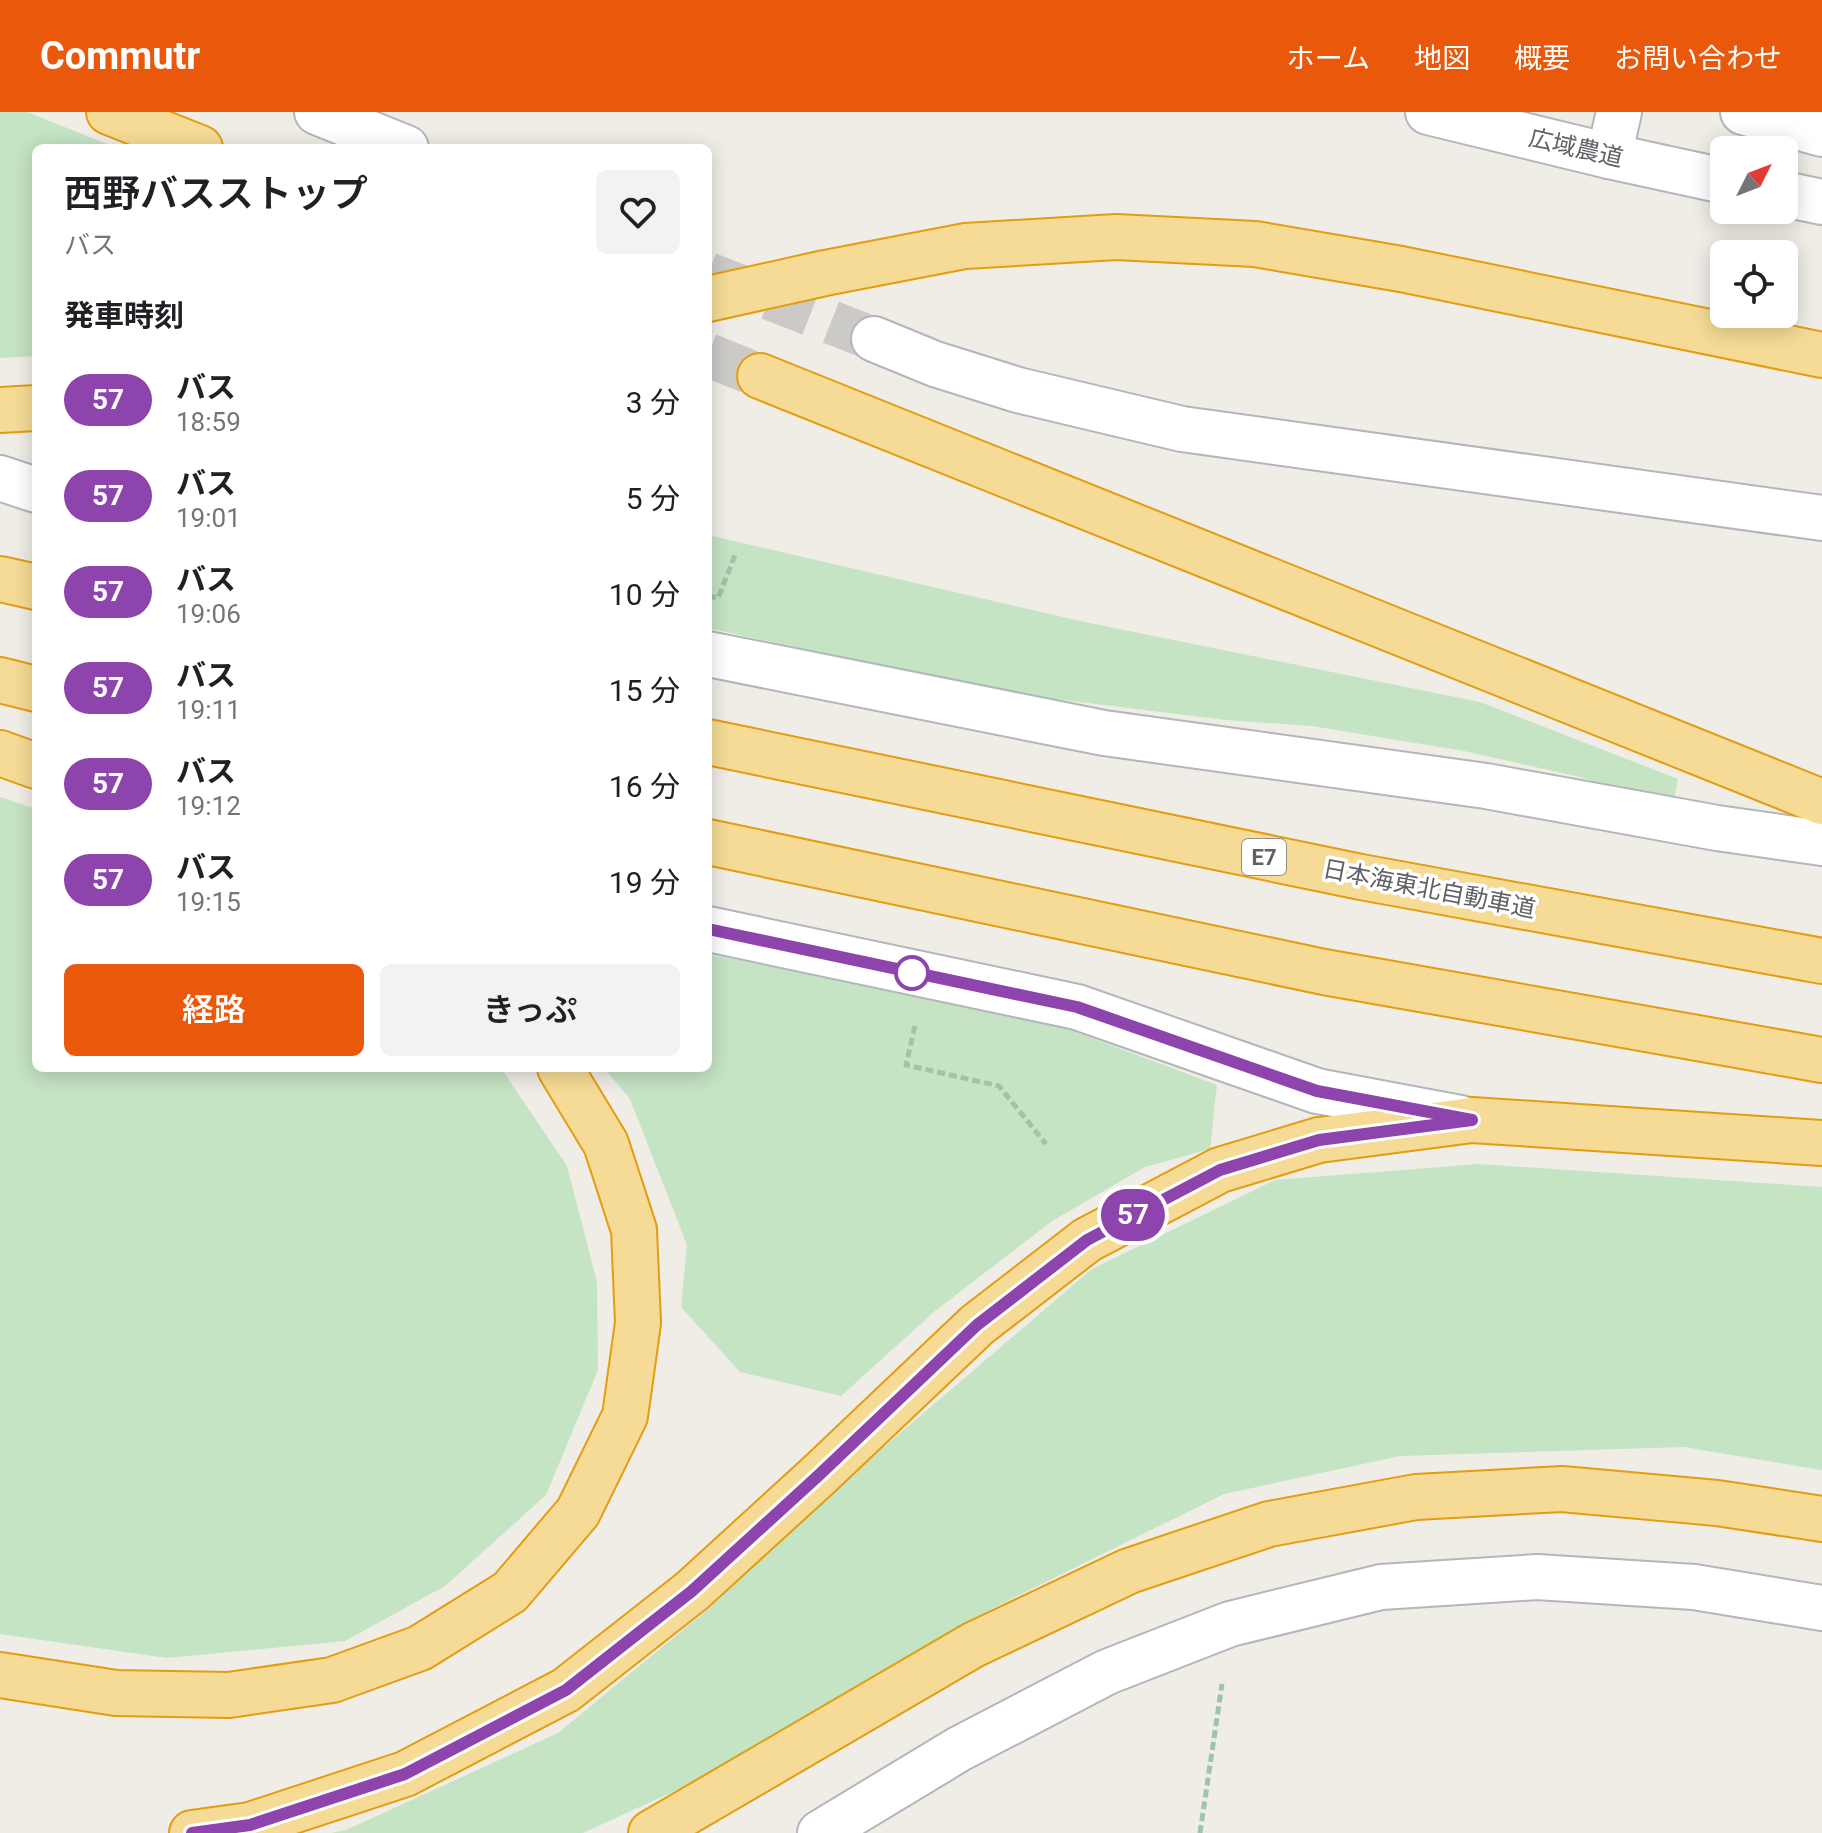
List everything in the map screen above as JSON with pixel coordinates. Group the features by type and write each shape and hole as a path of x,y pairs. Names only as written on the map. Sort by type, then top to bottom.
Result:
{"highway":[{"path":"109,112 190,144"},
{"path":"712,298 965,246 1116,237 1255,244 1401,269 1822,355"},
{"path":"760,376 1822,802"},
{"path":"0,410 32,408"},
{"path":"0,579 32,586"},
{"path":"0,680 32,688"},
{"name":"日本海東北自動車道","path":"712,743 1361,877 1822,961"},
{"path":"0,753 32,765"},
{"path":"712,843 1324,972 1822,1060"},
{"path":"0,1675 116,1693 229,1695 332,1680 420,1648 510,1592 578,1512 625,1416 638,1323 634,1230 606,1144 562,1072"},
{"path":"192,1833 250,1825 405,1774 566,1690 692,1591 977,1325 1087,1240 1220,1170 1319,1140 1472,1120 1822,1143"},
{"path":"651,1833 973,1645 1129,1571 1269,1524 1416,1497 1562,1489 1717,1503 1822,1519"}],"street":[{"path":"317,112 396,144"},
{"name":"広域農道","path":"1428,112 1710,178"},
{"path":"1609,156 1619,112"},
{"path":"1743,112 1822,134"},
{"path":"1798,197 1822,202"},
{"path":"874,339 935,364 1018,390 1182,429 1822,518"},
{"path":"0,478 32,489"},
{"path":"712,655 1104,733 1486,786 1717,828 1822,843"},
{"path":"712,930 1077,1007 1317,1091 1472,1120"},
{"path":"820,1833 959,1749 1107,1672 1230,1624 1381,1587 1537,1577 1694,1587 1822,1608"}],"path":[{"path":"712,597 718,598 735,555"},
{"path":"915,1026 906,1065 999,1086 1046,1144"},
{"path":"1200,1833 1230,1624"}],"green space":[{"path":"0,112 27,112 107,144 32,144 32,356 0,358"},
{"path":"712,536 1080,621 1480,702 1678,779 1673,806 1580,777 1464,751 1312,726 1226,720 1006,693 712,629"},
{"path":"0,797 32,808 32,1072 504,1072 567,1166 597,1282 598,1370 546,1495 445,1586 345,1641 167,1658 0,1634"},
{"path":"712,956 816,972 1049,1022 1217,1085 1210,1149 1145,1167 1052,1221 935,1311 841,1396 740,1372 681,1307 687,1245 630,1099 607,1072 712,1072"},
{"path":"1479,1164 1822,1187 1822,1470 1684,1447 1400,1456 1224,1494 991,1609 703,1778 583,1833 331,1833 346,1830 558,1733 712,1606 850,1476 1092,1269 1275,1180"}],"tunnel":[{"path":"712,276 874,339"},
{"path":"712,357 760,376"}],"bus line":[{"name":"57","path":"192,1833 250,1825 405,1774 566,1690 692,1591 977,1325 1087,1240 1220,1170 1319,1140 1472,1120 1317,1091 1077,1007 712,930"}]}
